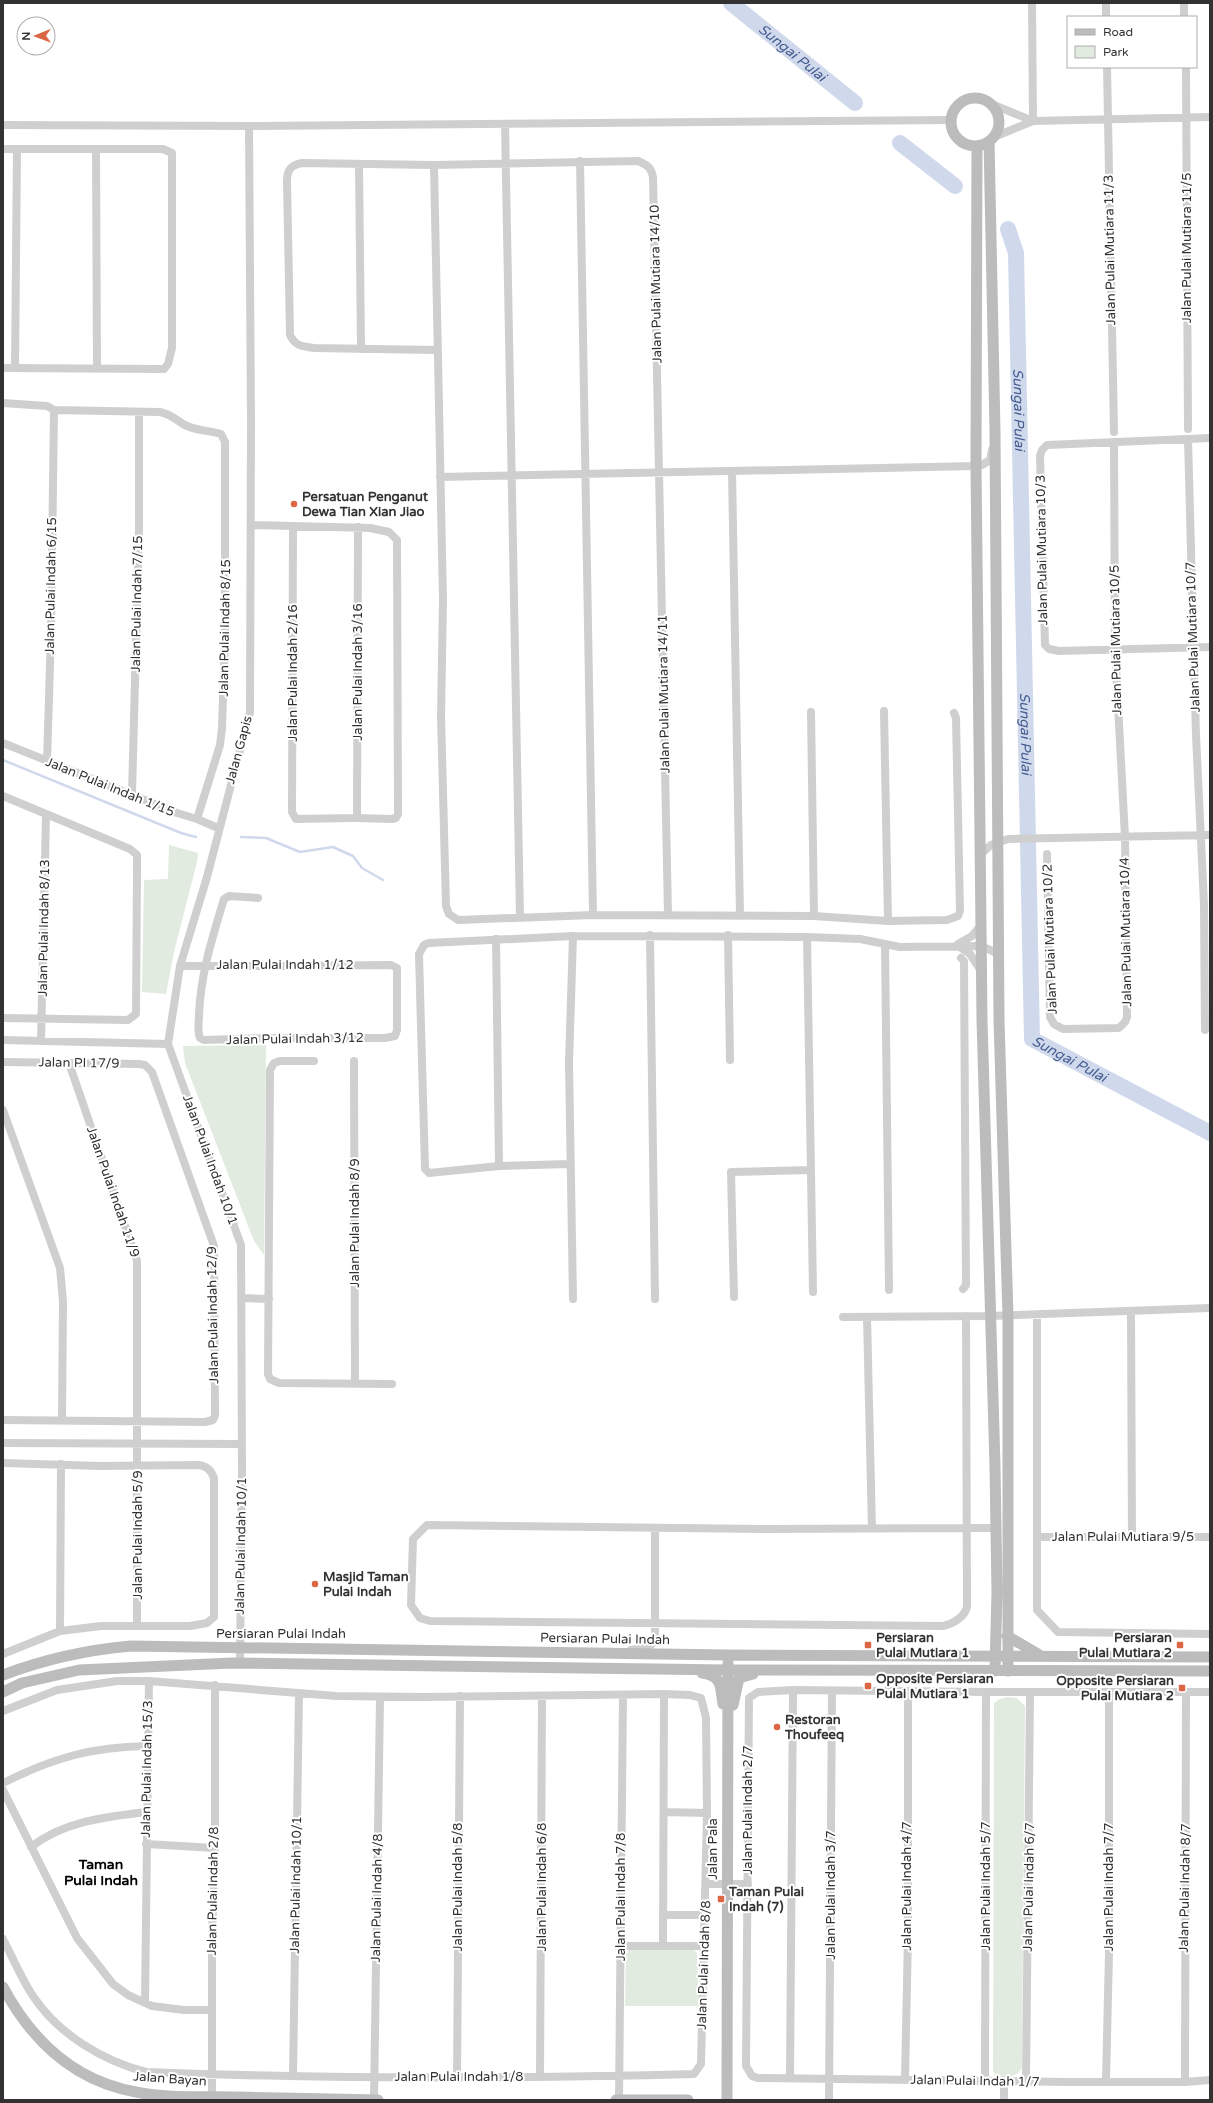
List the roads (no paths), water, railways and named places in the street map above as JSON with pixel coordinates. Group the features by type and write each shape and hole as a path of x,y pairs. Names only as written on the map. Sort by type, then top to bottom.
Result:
{"street":[{"path":"1032,3 1034,121"},
{"path":"1106,3 1106,16"},
{"path":"1184,3 1184,16"},
{"name":"Jalan Pulai Mutiara 11/3","path":"1107,68 1114,432"},
{"name":"Jalan Pulai Mutiara 11/5","path":"1186,68 1188,429"},
{"path":"1034,121 979,98 963,100 958,104 951,120 955,135 964,143 977,146 1034,121 1210,116"},
{"path":"994,105 998,112 999,123 992,139 995,431 1003,841 999,954 1008,1316 1008,1671"},
{"path":"3,125 249,126 951,120"},
{"path":"505,124 507,163 520,917"},
{"name":"Jalan Gapis","path":"168,1044 180,966 207,877 218,828 250,712 251,424 249,126"},
{"path":"977,146 976,466 981,946 996,1528 995,1670"},
{"path":"96,149 97,369"},
{"path":"3,150 164,149 170,150 172,153 172,348 168,364 164,369 3,368"},
{"path":"15,368 18,150"},
{"path":"437,350 298,346 290,335 287,172 295,164 302,163 434,166 580,161 593,915"},
{"name":"Jalan Pulai Mutiara 14/10","path":"580,161 638,161 646,164 651,169 653,177 660,473"},
{"path":"359,164 361,349"},
{"path":"434,166 443,600 441,716 446,906 449,914 458,920 593,915 668,915 814,916 888,921 947,920 958,916 960,911 956,718 954,712"},
{"path":"3,404 46,406 54,410 139,412"},
{"name":"Jalan Pulai Indah 6/15","path":"46,761 51,633 54,410"},
{"name":"Jalan Pulai Indah 8/15","path":"139,412 166,413 183,424 221,434 225,442 226,532 222,728 220,745 197,819"},
{"name":"Jalan Pulai Indah 7/15","path":"132,795 139,536 139,412"},
{"path":"440,478 982,466 990,460 995,431"},
{"path":"1114,442 1210,438"},
{"name":"Jalan Pulai Mutiara 10/7","path":"1188,439 1196,735 1206,835 1205,1030"},
{"name":"Jalan Pulai Mutiara 10/3","path":"1114,442 1047,445 1042,450 1040,456 1045,645 1049,649 1059,651 1115,648"},
{"name":"Jalan Pulai Mutiara 10/5","path":"1114,442 1115,648 1125,837"},
{"path":"732,471 740,916"},
{"name":"Jalan Pulai Mutiara 14/11","path":"660,473 668,915"},
{"path":"251,525 358,527 389,532 397,540 398,814 396,818 392,819 356,817"},
{"name":"Jalan Pulai Indah 2/16","path":"293,526 292,812 296,819 356,817"},
{"name":"Jalan Pulai Indah 3/16","path":"356,817 358,527"},
{"path":"1115,648 1210,647"},
{"path":"884,711 888,921"},
{"path":"811,712 814,916"},
{"name":"Jalan Pulai Indah 1/15","path":"3,743 218,828"},
{"path":"3,796 130,849 137,855 136,1014 128,1020 3,1018"},
{"name":"Jalan Pulai Indah 8/13","path":"42,1041 46,815"},
{"path":"981,854 1003,841 1061,838 1206,835"},
{"name":"Jalan Pulai Mutiara 10/4","path":"1122,1025 1128,1017 1125,837"},
{"name":"Jalan Pulai Mutiara 10/2","path":"1048,854 1050,1017 1054,1024 1063,1030 1119,1028 1122,1025"},
{"path":"204,966 225,898 229,896 258,898"},
{"path":"956,945 972,936 981,924"},
{"path":"570,1164 499,1166 430,1173 425,1169 419,954 424,945 429,943 573,936 728,935 860,939 900,947 956,945 981,946 999,954"},
{"path":"728,935 730,1060"},
{"path":"573,936 568,1063 573,1299"},
{"path":"650,936 655,1299"},
{"path":"807,937 813,1292"},
{"path":"496,939 499,1166"},
{"path":"885,944 889,1290"},
{"path":"956,945 970,954 982,972"},
{"path":"960,958 964,961 966,1285 963,1289"},
{"name":"Jalan Pulai Indah 1/12","path":"180,966 391,965 397,968 397,1030 395,1036"},
{"name":"Jalan Pulai Indah 3/12","path":"204,966 198,1034 200,1038 204,1040 268,1038 386,1038 395,1036"},
{"path":"3,1040 168,1044"},
{"name":"Jalan Pulai Indah 10/1","path":"168,1044 241,1245 242,1444 240,1663"},
{"path":"314,1061 280,1061 271,1066 267,1368 270,1379 279,1383 392,1384"},
{"name":"Jalan Pulai Indah 8/9","path":"354,1061 355,1384"},
{"name":"Jalan PI 17/9","path":"3,1062 139,1064 145,1065 152,1072"},
{"name":"Jalan Pulai Indah 11/9","path":"69,1064 137,1261 138,1445"},
{"name":"Jalan Pulai Indah 12/9","path":"138,1421 205,1422 213,1420 215,1415 214,1246 152,1072"},
{"path":"3,1110 60,1268 63,1301 62,1419"},
{"path":"734,1296 731,1172 811,1170"},
{"path":"242,1298 269,1299"},
{"path":"843,1316 1008,1316 1210,1308"},
{"path":"1131,1311 1132,1537"},
{"path":"1037,1315 1037,1610 1058,1632 1210,1634"},
{"path":"867,1316 872,1529"},
{"path":"966,1316 967,1528 967,1609 966,1612 951,1624 936,1626 430,1621 420,1618 411,1605 413,1539 427,1525 655,1528 872,1529 967,1528 996,1528"},
{"path":"3,1420 62,1419 138,1421"},
{"path":"3,1443 138,1445 242,1444"},
{"name":"Jalan Pulai Indah 5/9","path":"137,1625 138,1445"},
{"name":"Jalan Pulai Indah 10/1","path":"3,1463 138,1466 198,1465 211,1471 214,1478 214,1617 207,1624 101,1626 60,1631 3,1654"},
{"path":"60,1631 61,1464"},
{"path":"606,1653 649,1647 654,1642 656,1623 655,1528"},
{"name":"Jalan Pulai Mutiara 9/5","path":"1037,1537 1210,1537"},
{"path":"977,1656 996,1636"},
{"path":"1008,1636 1028,1650 1041,1655"},
{"name":"Persiaran Pulai Indah","path":"3,1675 40,1661 98,1649 131,1646 728,1655 1041,1655 1210,1657"},
{"name":"Jalan Pala","path":"727,2100 728,1655"},
{"path":"3,1692 22,1683 79,1670 240,1663 728,1670 1210,1671"},
{"path":"676,1669 715,1676 719,1681 728,1726"},
{"path":"728,1726 739,1678 780,1670"},
{"path":"3,1711 57,1690 117,1681 149,1681 215,1685 299,1694 380,1697 664,1694 665,1812 663,1945"},
{"name":"Jalan Pulai Indah 15/3","path":"145,2002 146,1812 149,1681"},
{"name":"Jalan Pulai Indah 2/8","path":"212,2097 215,1685"},
{"path":"790,2078 793,1690 1109,1693 1210,1692"},
{"name":"Jalan Pulai Indah 2/7","path":"746,2066 749,1698 758,1692 793,1690"},
{"name":"Jalan Pulai Indah 3/7","path":"829,2100 832,1691"},
{"name":"Jalan Pulai Indah 4/7","path":"905,2080 908,1935 908,1692"},
{"name":"Jalan Pulai Indah 5/7","path":"985,2080 986,1692"},
{"name":"Jalan Pulai Indah 6/7","path":"1026,2081 1030,1692"},
{"name":"Jalan Pulai Indah 7/7","path":"1106,2081 1109,1953 1109,1693"},
{"name":"Jalan Pulai Indah 8/7","path":"1185,2082 1186,1693"},
{"name":"Jalan Pulai Indah 10/1","path":"293,2076 299,1694"},
{"name":"Jalan Pulai Indah 8/8","path":"664,1694 690,1695 701,1698 706,1718 706,1915 701,2064"},
{"name":"Jalan Pulai Indah 7/8","path":"618,2100 623,1695"},
{"name":"Jalan Pulai Indah 5/8","path":"457,2078 460,1696"},
{"name":"Jalan Pulai Indah 6/8","path":"540,2077 542,1696"},
{"name":"Jalan Pulai Indah 4/8","path":"374,2100 380,1697"},
{"path":"3,1782 31,1769 78,1752 115,1746 147,1746"},
{"path":"3,1790 77,1938 90,1958 113,1984 145,2002 166,2008 212,2010"},
{"path":"31,1847 44,1837 66,1827 99,1818 146,1812"},
{"path":"665,1812 707,1813"},
{"path":"146,1844 215,1848"},
{"path":"706,1884 748,1884"},
{"path":"664,1915 706,1915"},
{"name":"Jalan Pulai Indah 1/8","path":"3,1939 33,1997 66,2032 108,2059 146,2072 293,2076 375,2076 419,2079 694,2074 701,2064"},
{"path":"620,1946 704,1946"},
{"name":"Jalan Bayan","path":"3,1987 21,2018 39,2041 53,2053 87,2074 114,2086 135,2092 176,2096 378,2100"},
{"name":"Jalan Pulai Indah 1/7","path":"746,2066 752,2076 758,2078 1185,2082 1210,2080"},
{"path":"1004,2080 1004,2100"},
{"path":"618,2100 688,2100"}],"waterway":[{"name":"Sungai Pulai","path":"731,3 855,103"},
{"name":"Sungai Pulai","path":"900,143 955,186"},
{"name":"Sungai Pulai","path":"1008,229 1016,253 1032,1039 1210,1133"},
{"path":"3,760 181,833 196,837"},
{"path":"241,837 266,838 300,852 333,847 353,856 362,868 383,880"}],"place":[{"name":"Persatuan Penganut Dewa Tian Xian Jiao","path":"294,504"},
{"name":"Masjid Taman Pulai Indah","path":"315,1584"},
{"name":"Persiaran Pulai Mutiara 1","path":"868,1645"},
{"name":"Persiaran Pulai Mutiara 2","path":"1180,1645"},
{"name":"Opposite Persiaran Pulai Mutiara 1","path":"868,1686"},
{"name":"Opposite Persiaran Pulai Mutiara 2","path":"1182,1688"},
{"name":"Restoran Thoufeeq","path":"777,1727"},
{"name":"Taman Pulai Indah (7)","path":"721,1899"}],"district":[{"name":"Taman Pulai Indah","path":"101,1872"}]}
